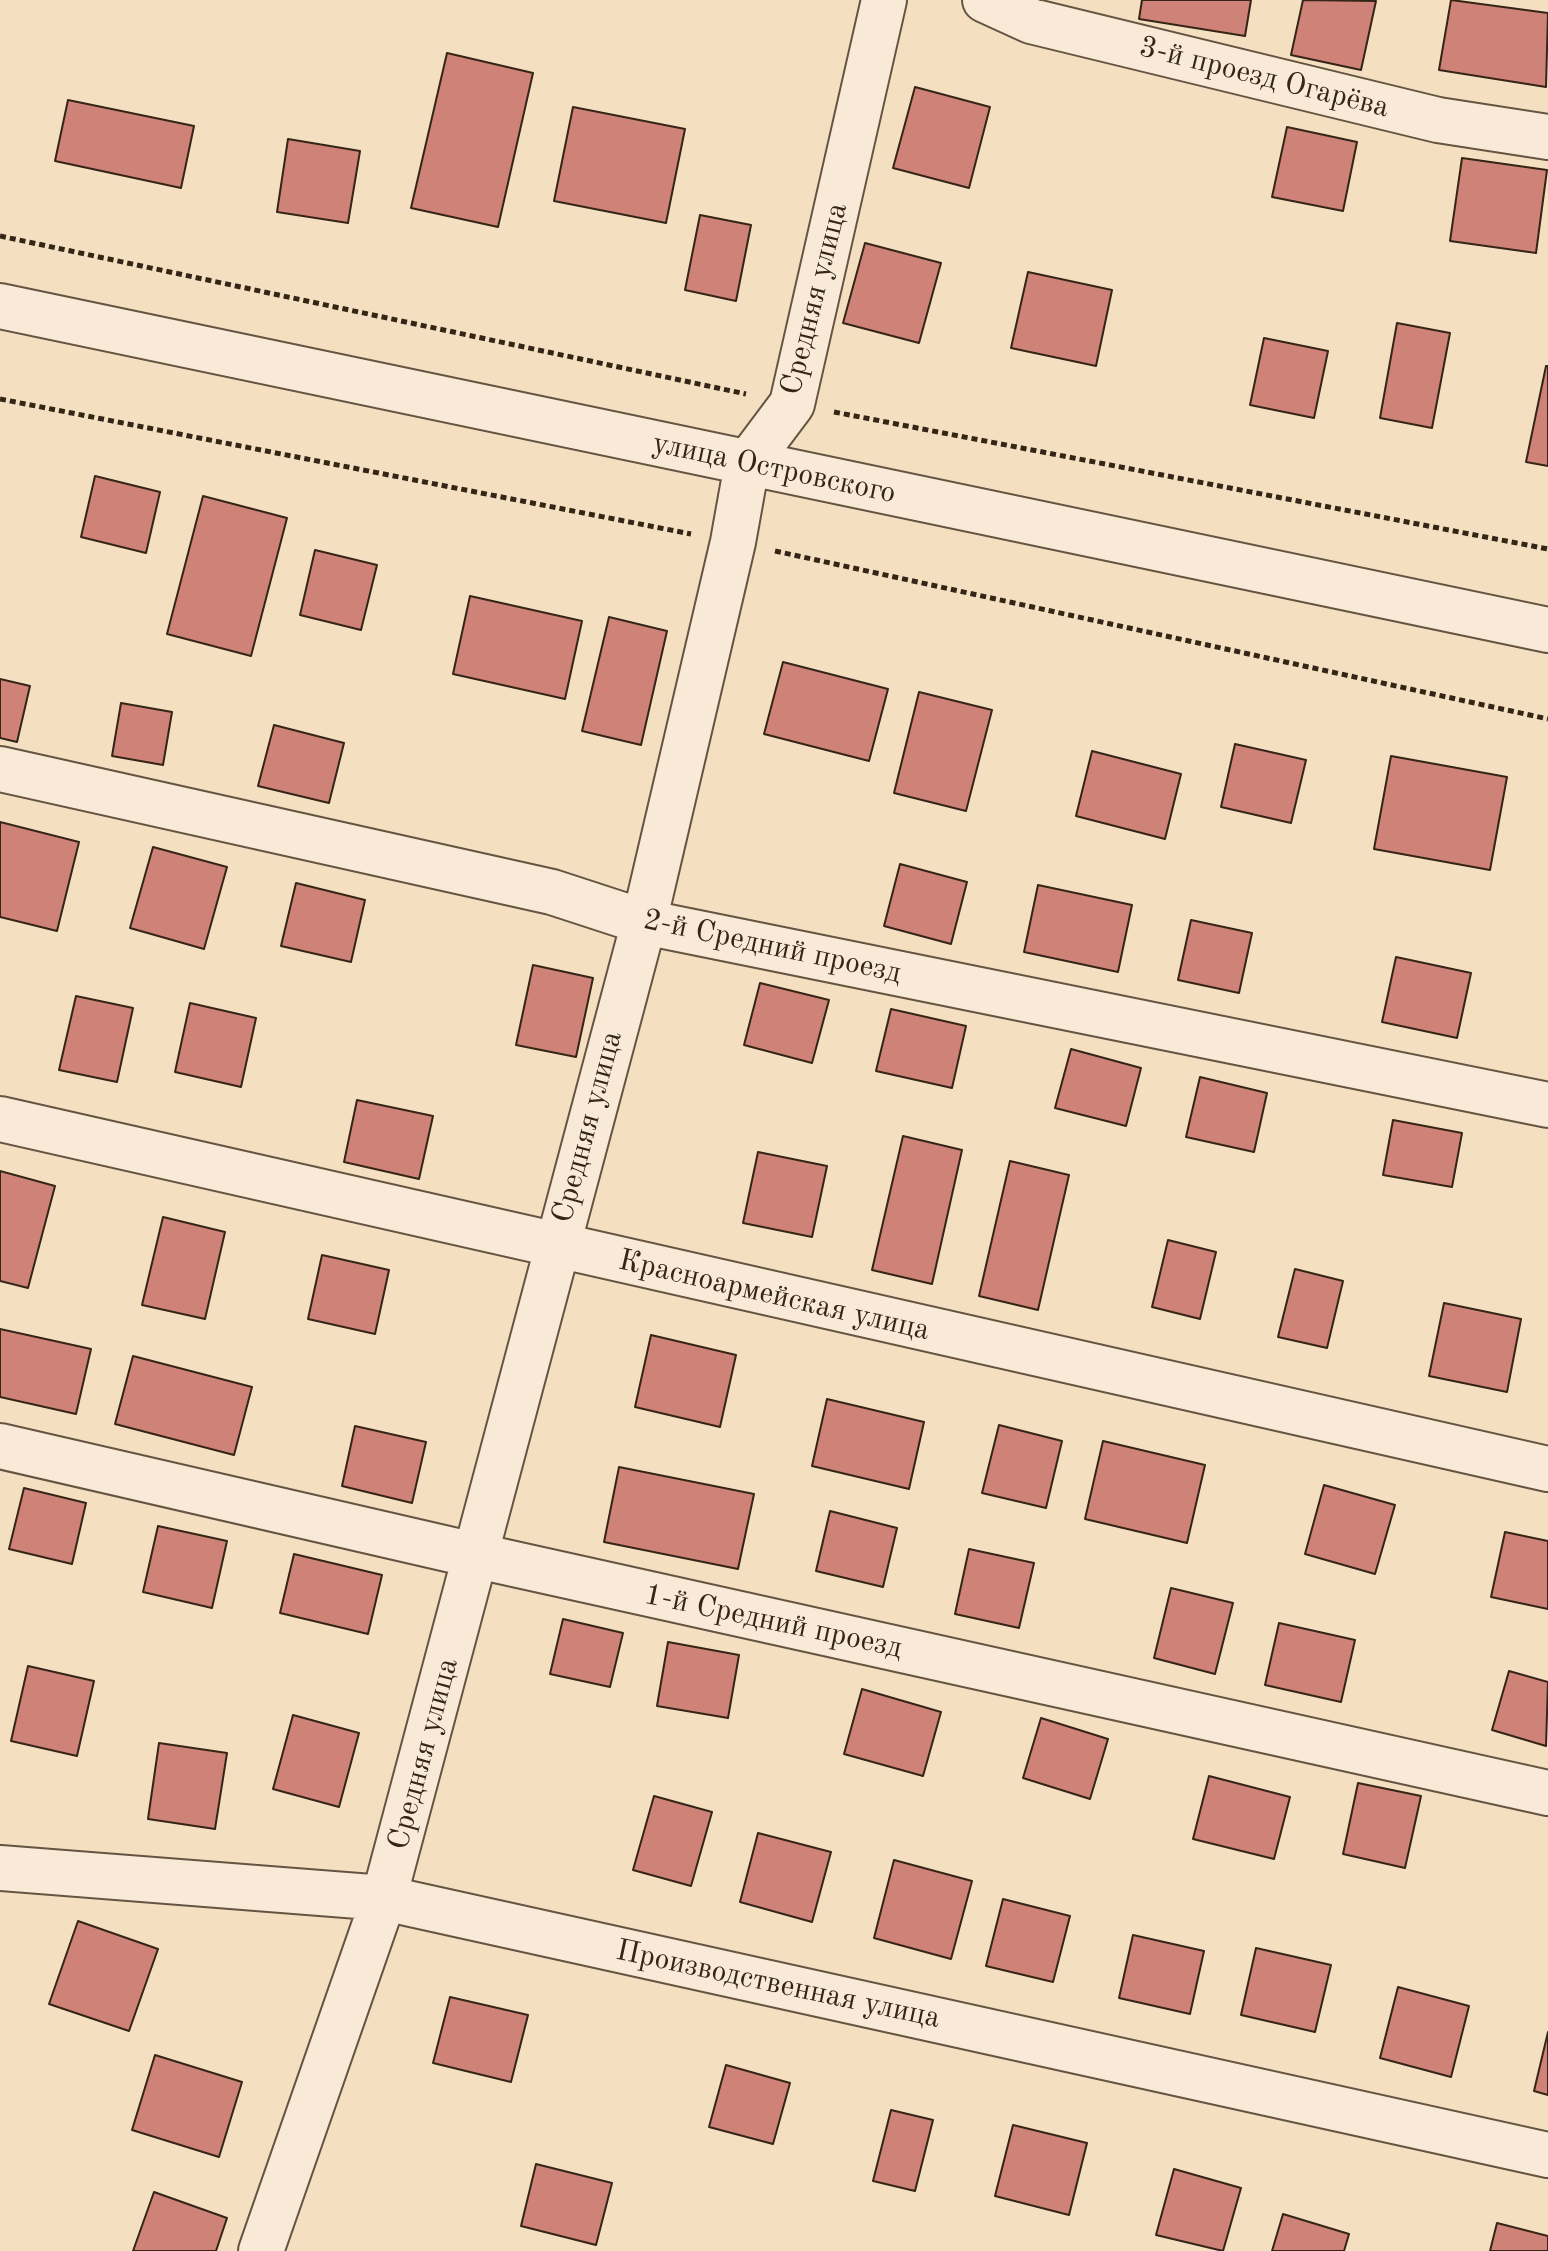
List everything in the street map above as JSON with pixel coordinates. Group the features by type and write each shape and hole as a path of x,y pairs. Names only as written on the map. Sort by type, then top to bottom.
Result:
{"street":[{"name":"Средняя улица","path":"261,2251 384,1898 478,1556 556,1247 644,922 733,542 747,464 792,404 884,0"},
{"name":"3-й проезд Огарёва","path":"985,0 1031,21 1378,106 1438,120 1548,137"},
{"name":"улица Островского","path":"0,306 1548,630"},
{"name":"2-й Средний проезд","path":"0,769 552,892 644,922 1548,1105"},
{"name":"Красноармейская улица","path":"0,1119 1548,1469"},
{"name":"1-й Средний проезд","path":"0,1446 478,1556 1548,1793"},
{"name":"Производственная улица","path":"0,1868 384,1898 1548,2155"}],"building":[{"path":"1142,0 1251,0 1245,36 1139,19"},
{"path":"1303,0 1376,1 1361,70 1291,55"},
{"path":"1451,0 1548,13 1546,87 1439,70"},
{"path":"447,53 533,73 498,227 411,208"},
{"path":"915,87 990,107 969,188 893,168"},
{"path":"68,100 194,126 181,188 55,161"},
{"path":"573,107 685,129 666,223 554,201"},
{"path":"1287,127 1357,142 1343,211 1272,197"},
{"path":"288,139 360,151 348,223 277,212"},
{"path":"1462,158 1547,170 1536,253 1450,241"},
{"path":"700,215 751,225 736,301 685,290"},
{"path":"865,243 941,263 919,343 843,323"},
{"path":"1028,272 1112,290 1096,366 1011,348"},
{"path":"1397,323 1450,333 1432,428 1380,418"},
{"path":"1264,338 1328,351 1314,418 1250,405"},
{"path":"1548,366 1548,466 1526,462"},
{"path":"95,476 160,492 146,553 81,537"},
{"path":"203,496 287,518 251,656 167,634"},
{"path":"315,550 377,565 361,630 300,615"},
{"path":"470,596 582,621 565,699 453,674"},
{"path":"609,617 667,631 641,745 582,731"},
{"path":"783,662 888,689 869,761 764,734"},
{"path":"0,679 30,686 17,742 0,738"},
{"path":"919,692 992,710 966,811 894,793"},
{"path":"121,703 172,712 163,765 112,756"},
{"path":"274,725 344,743 329,803 258,786"},
{"path":"1235,744 1306,760 1291,823 1221,807"},
{"path":"1092,751 1181,774 1165,839 1076,816"},
{"path":"1391,756 1507,777 1490,870 1374,849"},
{"path":"0,822 79,842 57,931 0,917"},
{"path":"153,847 227,867 204,949 130,928"},
{"path":"900,864 967,882 951,944 884,926"},
{"path":"296,883 365,900 351,962 281,946"},
{"path":"1038,885 1132,905 1118,972 1024,952"},
{"path":"1191,920 1252,933 1239,993 1178,980"},
{"path":"1396,957 1471,973 1457,1038 1382,1022"},
{"path":"533,965 593,978 576,1057 516,1045"},
{"path":"760,983 829,1000 812,1063 744,1045"},
{"path":"76,996 133,1008 117,1082 59,1070"},
{"path":"190,1003 256,1018 241,1087 175,1072"},
{"path":"891,1009 966,1026 952,1088 876,1071"},
{"path":"1071,1049 1141,1068 1126,1126 1055,1108"},
{"path":"1200,1077 1267,1093 1254,1152 1186,1137"},
{"path":"357,1100 433,1116 419,1179 344,1162"},
{"path":"1393,1120 1462,1133 1452,1187 1383,1175"},
{"path":"903,1136 962,1150 932,1284 872,1270"},
{"path":"758,1152 827,1166 812,1237 743,1223"},
{"path":"1010,1161 1069,1175 1038,1310 979,1296"},
{"path":"0,1171 55,1186 28,1288 0,1281"},
{"path":"163,1217 225,1232 205,1319 142,1305"},
{"path":"1168,1240 1216,1252 1200,1319 1152,1307"},
{"path":"322,1255 389,1270 375,1334 308,1319"},
{"path":"1295,1269 1343,1281 1327,1348 1278,1337"},
{"path":"1444,1303 1521,1319 1507,1392 1429,1376"},
{"path":"0,1329 91,1349 76,1414 0,1397"},
{"path":"651,1335 736,1355 720,1427 635,1407"},
{"path":"133,1356 252,1387 234,1455 115,1424"},
{"path":"827,1399 924,1422 909,1489 812,1466"},
{"path":"999,1425 1062,1441 1046,1508 982,1493"},
{"path":"355,1426 426,1442 412,1503 342,1486"},
{"path":"1103,1441 1205,1465 1187,1543 1085,1519"},
{"path":"619,1467 754,1494 738,1569 604,1542"},
{"path":"1324,1485 1395,1505 1375,1574 1305,1554"},
{"path":"24,1488 86,1503 72,1564 9,1549"},
{"path":"830,1511 897,1528 883,1587 816,1571"},
{"path":"158,1526 227,1541 212,1608 143,1592"},
{"path":"1505,1532 1548,1541 1548,1609 1491,1597"},
{"path":"969,1549 1034,1563 1019,1628 955,1614"},
{"path":"294,1554 382,1575 368,1634 280,1613"},
{"path":"1171,1588 1233,1603 1215,1674 1154,1658"},
{"path":"563,1619 623,1633 610,1687 550,1674"},
{"path":"1279,1623 1355,1640 1341,1702 1265,1685"},
{"path":"668,1642 739,1655 728,1718 657,1706"},
{"path":"28,1666 94,1681 77,1756 11,1741"},
{"path":"1509,1671 1548,1682 1546,1746 1492,1730"},
{"path":"862,1689 941,1712 923,1776 844,1754"},
{"path":"293,1715 359,1733 339,1807 273,1789"},
{"path":"1041,1718 1108,1739 1090,1799 1023,1778"},
{"path":"159,1743 227,1753 215,1829 148,1819"},
{"path":"1209,1776 1290,1797 1274,1859 1193,1839"},
{"path":"1358,1783 1421,1796 1405,1868 1343,1854"},
{"path":"654,1796 712,1812 691,1886 633,1870"},
{"path":"758,1833 831,1852 812,1922 740,1902"},
{"path":"894,1860 972,1881 951,1959 874,1938"},
{"path":"1003,1899 1070,1916 1053,1982 986,1966"},
{"path":"78,1921 158,1949 129,2031 49,2004"},
{"path":"1133,1935 1204,1951 1190,2014 1119,1998"},
{"path":"1256,1948 1331,1965 1315,2032 1241,2015"},
{"path":"1398,1987 1469,2006 1451,2077 1380,2058"},
{"path":"450,1997 528,2015 511,2082 433,2063"},
{"path":"1548,2032 1548,2095 1534,2091"},
{"path":"155,2055 242,2082 219,2157 132,2130"},
{"path":"726,2065 790,2083 773,2144 709,2127"},
{"path":"891,2110 933,2120 915,2191 873,2181"},
{"path":"1013,2125 1087,2143 1069,2215 995,2196"},
{"path":"536,2164 612,2183 596,2245 521,2226"},
{"path":"1174,2169 1241,2188 1223,2251 1156,2235"},
{"path":"154,2192 227,2218 216,2251 133,2251"},
{"path":"1283,2214 1349,2234 1344,2251 1272,2251"},
{"path":"1497,2223 1548,2236 1548,2251 1490,2251"}]}
